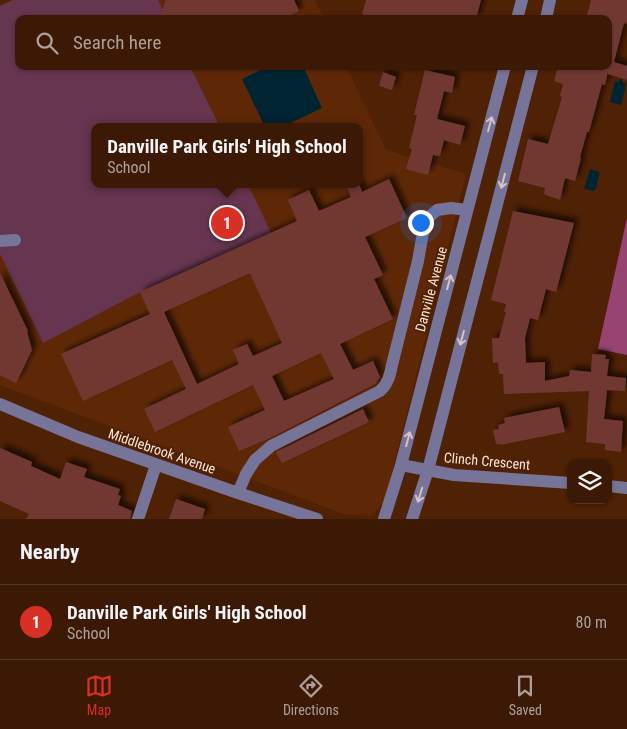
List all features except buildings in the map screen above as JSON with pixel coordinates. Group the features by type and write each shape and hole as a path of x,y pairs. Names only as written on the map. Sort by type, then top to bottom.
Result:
{"street":[{"path":"518,15 522,0"},
{"path":"547,15 550,0"},
{"name":"Danville Avenue","path":"384,519 401,465 504,70"},
{"path":"412,519 428,470 532,70"},
{"path":"238,494 246,474 255,460 271,446 380,391 385,386 418,261 424,227 429,217 437,210 451,208 468,210"},
{"path":"0,241 15,240"},
{"name":"Middlebrook Avenue","path":"0,404 78,437 238,494 317,519"},
{"path":"138,519 156,465"},
{"name":"Clinch Crescent","path":"401,465 454,475 567,484"},
{"path":"612,486 627,488"}],"shaded area":[{"path":"10,0 315,0 322,15 15,15 15,70 348,70 386,150 466,174 385,501 371,516 344,514 0,385 0,5"},
{"path":"13,0 158,0 165,15 15,15 15,70 192,70 218,123 91,123 91,188 250,188 271,233 140,292 43,343 0,254 0,6"},
{"path":"627,218 627,355 598,349"}],"water":[{"path":"261,70 305,70 322,108 290,123 263,123 242,79"},
{"path":"621,78 626,84 621,105 610,102 615,81 618,82"},
{"path":"590,169 600,172 595,191 584,189"}],"place":[{"name":"Danville Park Girls' High School","path":"227,223"}]}
